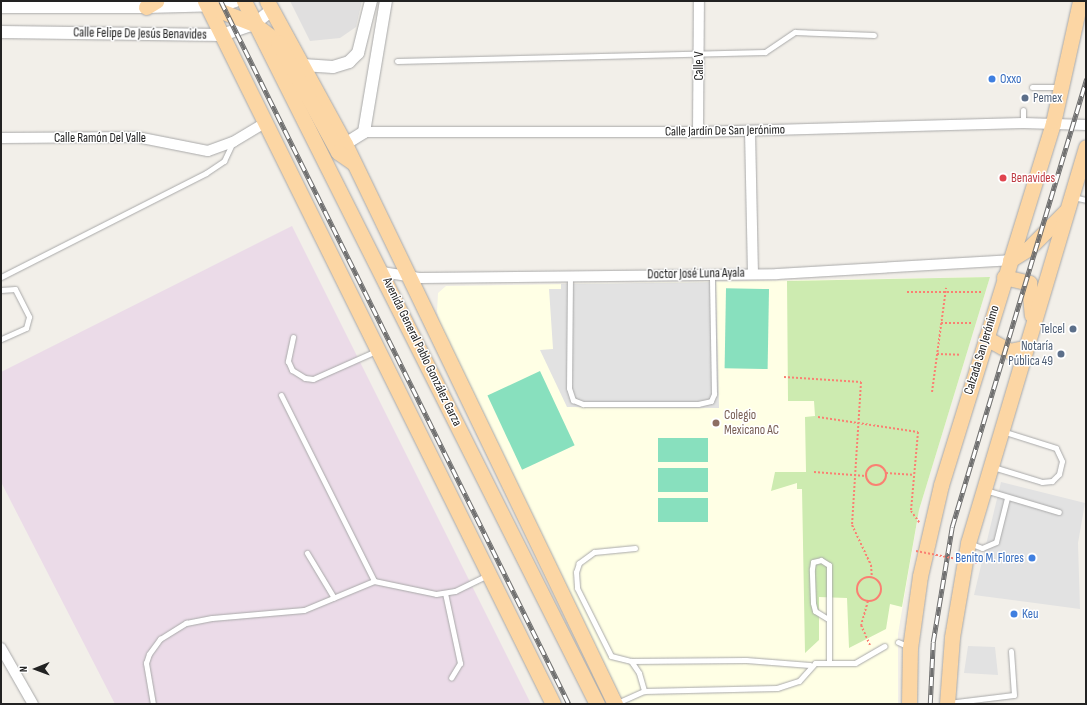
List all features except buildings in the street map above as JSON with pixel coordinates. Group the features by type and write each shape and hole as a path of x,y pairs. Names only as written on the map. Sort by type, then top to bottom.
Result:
{"main road":[{"name":"Avenida General Pablo González Garza","path":"244,1 254,24 382,272 597,704"},
{"name":"Calzada San Jerónimo","path":"909,704 904,645 941,485 1004,277 1053,123 1063,87 1080,1"},
{"path":"206,3 254,24 278,42 338,152 355,163"},
{"path":"206,3 263,124 378,350 554,704"},
{"name":"Avenida General Pablo González Garza","path":"270,5 355,163 615,704"},
{"path":"947,703 952,637 968,543 999,430 1025,348 1075,202 1085,152"},
{"path":"1010,260 1029,248 1075,202"},
{"path":"1004,277 1029,283 1033,326"},
{"path":"986,338 1009,351 1025,348"}],"street":[{"name":"Calle Felipe De Jesús Benavides","path":"1,7 104,8 151,4 235,1"},
{"path":"303,65 340,66 358,53 371,1"},
{"path":"345,144 364,132 375,56 386,1"},
{"name":"Calle V","path":"698,132 699,1"},
{"name":"Calle Felipe De Jesús Benavides","path":"1,32 222,35 254,24 270,5"},
{"path":"358,53 375,56"},
{"name":"Calle Jardín De San Jerónimo","path":"364,132 698,132 1023,122 1086,125"},
{"name":"Calle Ramón Del Valle","path":"1,138 137,137 208,151 233,142 263,124"},
{"path":"750,131 753,273"},
{"name":"Doctor José Luna Ayala","path":"382,272 410,277 712,274 1010,260"},
{"path":"1,648 33,704"}],"lane":[{"path":"92,1 104,8"},
{"path":"397,61 699,52 764,52 795,32 874,36"},
{"path":"1032,87 1063,87"},
{"path":"1023,110 1023,122"},
{"path":"1,278 206,173 224,161 233,142"},
{"path":"570,275 569,388 573,400 582,404 698,404 711,401 714,394 712,274"},
{"path":"1,290 15,289 29,318 26,328 1,339"},
{"path":"293,337 288,361 292,370 305,378 313,379 378,350"},
{"path":"281,395 374,581"},
{"path":"989,466 1042,482 1052,481 1059,474 1062,461 1056,448 999,430"},
{"path":"982,489 1007,498 1059,512"},
{"path":"968,543 982,548 996,542 1007,498"},
{"path":"635,548 606,549 588,555 579,563 575,579 607,652 619,660 746,660 810,665 829,661 855,663 884,646"},
{"path":"307,553 334,598"},
{"path":"828,619 815,611 813,603 813,562 821,560 829,565 829,661"},
{"path":"153,704 146,663 153,645 173,629 212,618 304,610 374,581 414,591 445,593 489,574"},
{"path":"445,593 460,663 452,678"},
{"path":"947,703 1014,695 1011,651"},
{"path":"631,661 644,691"},
{"path":"615,704 644,691 777,688 799,681 810,665"}],"path":[{"path":"932,392 946,288"},
{"path":"908,292 982,292"},
{"path":"941,322 971,323"},
{"path":"937,354 961,355"},
{"path":"784,378 861,382 852,525 871,565 872,578 881,590 878,597 868,601"},
{"path":"818,417 918,432 912,475 911,511 921,524"},
{"path":"866,476 868,470 876,465 885,472 912,475"},
{"path":"814,472 866,476"},
{"path":"866,476 871,484 878,485 884,481 885,472"},
{"path":"916,551 978,563"},
{"path":"868,601 858,595 857,587 861,580 872,578"},
{"path":"868,601 861,625 872,652"}],"shaded area":[{"path":"290,1 362,1 356,27 340,38 310,41"},
{"path":"292,226 531,704 115,704 1,482 1,372"},
{"name":"Colegio Mexicano AC","path":"990,277 919,510 898,634 898,704 624,704 444,336 437,312 438,293 446,286"},
{"path":"716,282 719,408 567,407 540,350 553,349 549,289 561,289 561,284"},
{"path":"1001,482 1085,503 1078,543 1080,609 974,595"},
{"path":"968,646 995,647 998,675 964,673"}],"green space":[{"path":"990,277 919,510 902,607 890,604 886,629 849,648 847,598 819,597 819,640 805,653 802,489 797,489 797,483 771,491 775,472 806,472 805,417 815,416 814,401 788,401 787,281"},
{"path":"726,288 769,289 768,369 725,368"},
{"path":"540,371 575,445 522,470 487,396"},
{"path":"658,438 708,438 708,462 658,462"},
{"path":"658,468 708,468 708,492 658,492"},
{"path":"658,498 708,498 708,522 658,522"}],"railway":[{"path":"221,1 569,704"},
{"path":"930,704 933,642 952,527 1086,79"}],"place":[{"name":"Oxxo","path":"992,79"},
{"name":"Pemex","path":"1025,98"},
{"name":"Benavides","path":"1003,178"},
{"name":"Telcel","path":"1073,329"},
{"name":"Notaría Pública 49","path":"1061,354"},
{"name":"Colegio Mexicano AC","path":"716,423"},
{"name":"Benito M. Flores","path":"1032,558"},
{"name":"Keu","path":"1014,614"}]}
